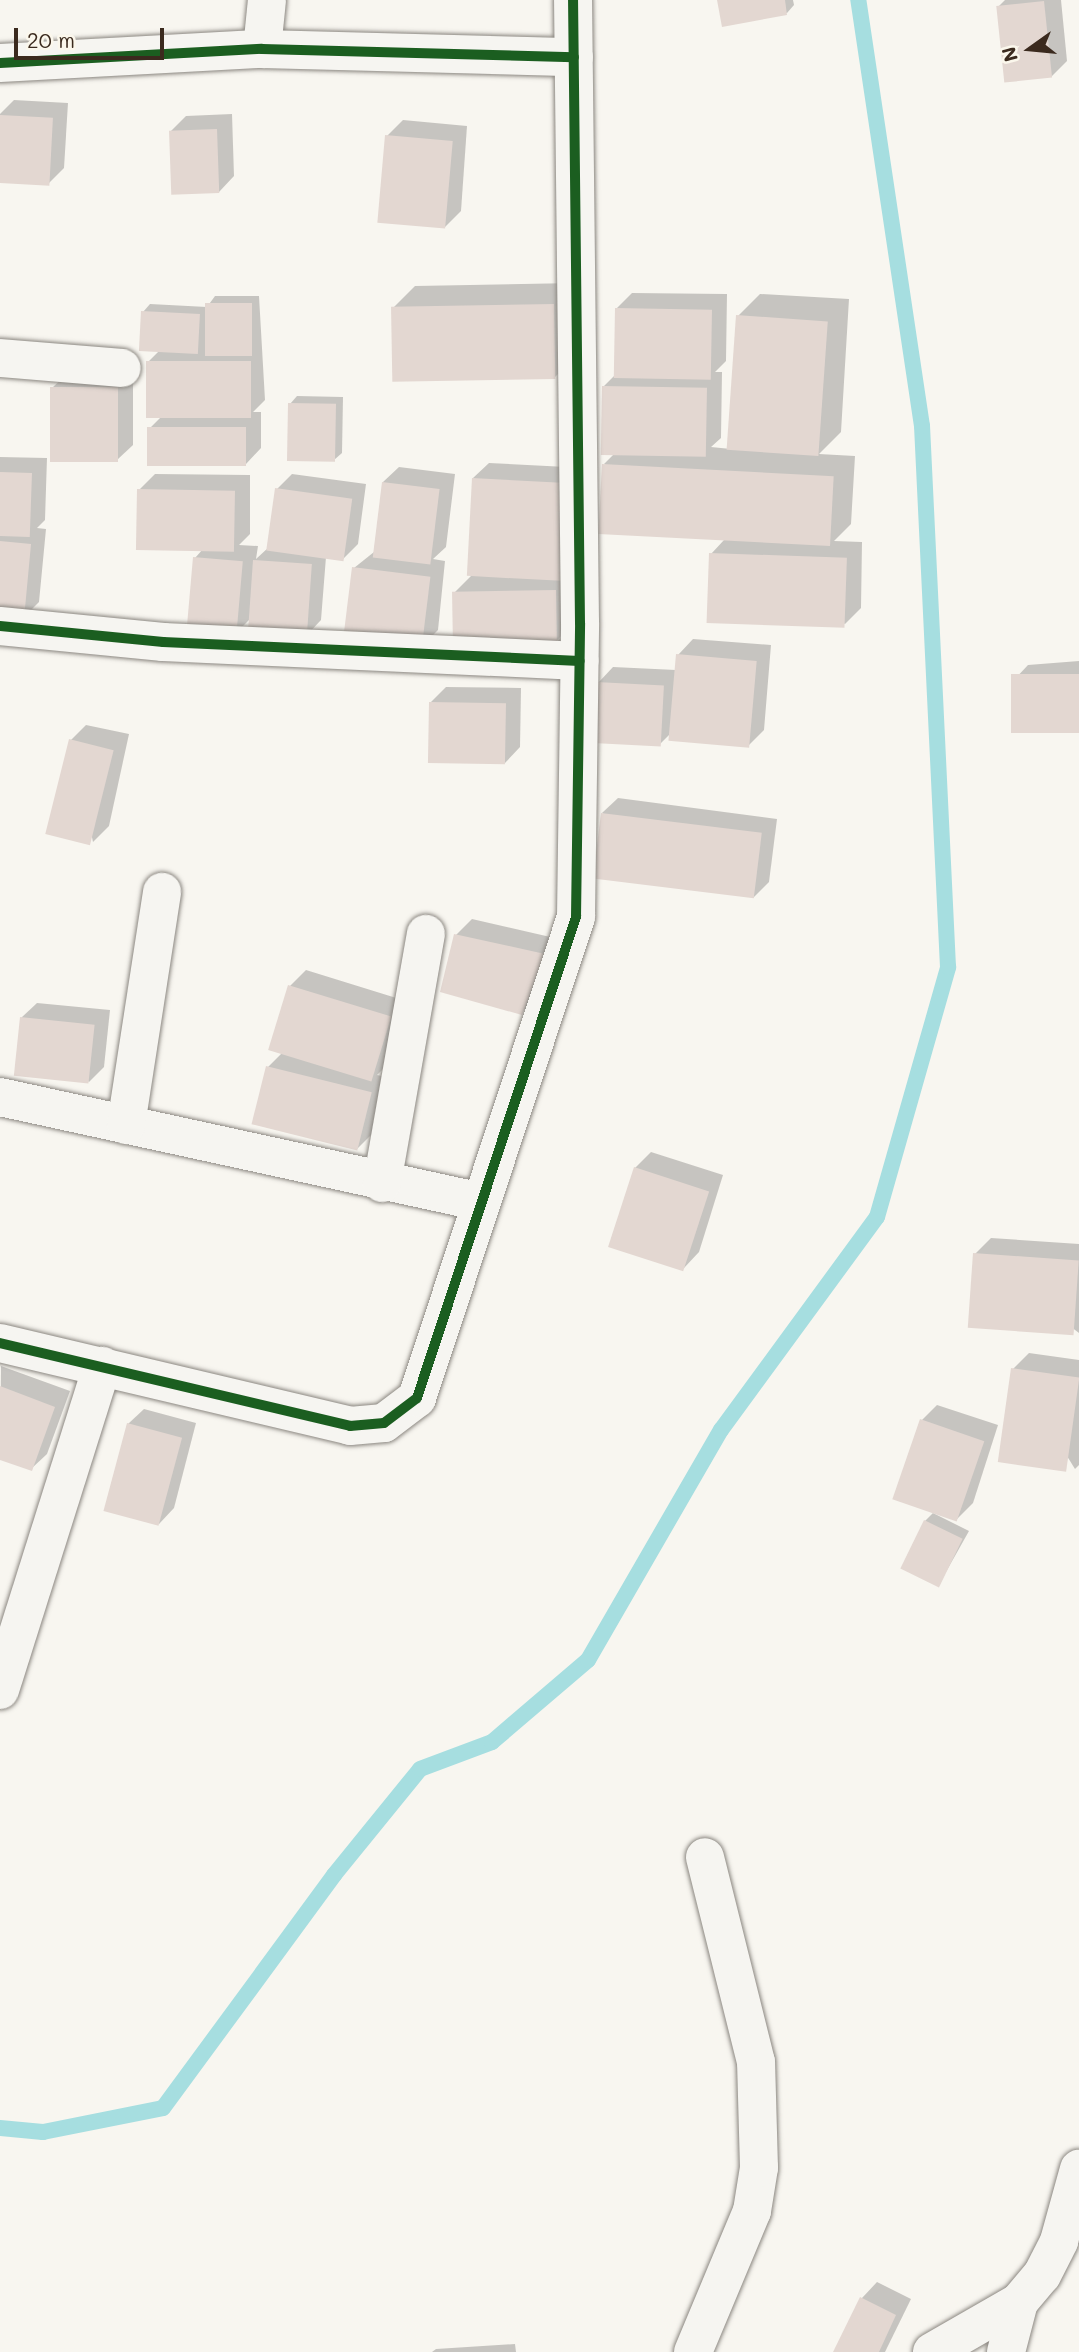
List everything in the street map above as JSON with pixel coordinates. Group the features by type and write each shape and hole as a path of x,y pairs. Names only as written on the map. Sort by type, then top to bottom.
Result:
{"street":[{"path":"262,49 267,0"},
{"path":"0,1343 350,1426 384,1423 417,1398 576,917 580,661 573,0"},
{"path":"0,63 262,49 574,57"},
{"path":"0,358 122,368"},
{"path":"0,626 163,642 580,661"},
{"path":"126,1125 162,892"},
{"path":"382,1184 426,934"},
{"path":"0,1097 382,1184 482,1202"},
{"path":"0,1690 102,1366"},
{"path":"693,2352 752,2211 759,2168 756,2062 705,1857"},
{"path":"932,2352 1019,2302 1042,2275 1059,2241 1079,2169"},
{"path":"1006,2352 1019,2302"}],"building":[{"path":"717,0 785,0 787,15 722,27"},
{"path":"1044,1 1052,78 1004,83 996,6"},
{"path":"0,115 53,118 49,186 0,183"},
{"path":"217,129 219,193 171,195 169,131"},
{"path":"385,135 453,141 445,229 377,223"},
{"path":"205,303 252,303 252,356 205,356"},
{"path":"554,304 555,379 392,382 391,307"},
{"path":"615,308 712,310 711,380 614,378"},
{"path":"141,311 200,314 198,354 139,351"},
{"path":"736,315 828,321 818,456 727,450"},
{"path":"146,361 251,361 251,418 146,418"},
{"path":"602,386 707,388 706,457 601,455"},
{"path":"50,387 118,387 118,462 50,462"},
{"path":"288,403 336,404 335,462 287,461"},
{"path":"147,427 246,427 246,466 147,466"},
{"path":"602,464 834,476 830,546 598,534"},
{"path":"0,472 32,473 30,537 0,536"},
{"path":"472,478 571,483 566,581 467,576"},
{"path":"382,482 440,489 430,565 373,557"},
{"path":"275,488 352,499 343,561 266,550"},
{"path":"137,489 235,491 234,552 136,550"},
{"path":"0,541 31,544 24,619 0,617"},
{"path":"709,553 847,558 844,628 707,623"},
{"path":"193,557 243,561 236,638 186,634"},
{"path":"253,560 312,564 307,637 248,633"},
{"path":"352,567 430,577 422,648 343,638"},
{"path":"556,590 557,643 453,645 452,592"},
{"path":"676,654 757,661 749,748 668,741"},
{"path":"1011,674 1079,674 1079,733 1011,733"},
{"path":"596,682 664,686 661,746 593,743"},
{"path":"429,702 506,703 505,764 428,763"},
{"path":"69,739 114,750 90,845 45,834"},
{"path":"601,813 762,833 754,898 593,879"},
{"path":"454,934 545,954 522,1015 440,992"},
{"path":"288,985 391,1017 371,1082 268,1050"},
{"path":"20,1017 95,1025 88,1084 14,1076"},
{"path":"266,1066 372,1092 357,1151 251,1124"},
{"path":"634,1167 709,1191 683,1271 608,1247"},
{"path":"973,1253 1079,1260 1074,1335 968,1328"},
{"path":"1011,1368 1079,1378 1066,1472 998,1462"},
{"path":"0,1386 55,1407 32,1471 0,1460"},
{"path":"920,1419 984,1441 957,1522 892,1499"},
{"path":"127,1423 182,1438 159,1526 103,1511"},
{"path":"924,1520 963,1539 939,1587 900,1569"},
{"path":"860,2297 896,2315 879,2352 833,2352"}],"waterway":[{"path":"0,2128 43,2132 163,2108 334,1875 420,1769 492,1742 588,1660 721,1430 877,1217 948,967 922,426 858,0"}],"cycle path":[{"path":"0,1343 350,1426 384,1423 417,1398 576,917 580,623 573,0"},
{"path":"0,63 262,49 574,57"},
{"path":"0,626 163,642 580,661"}]}
